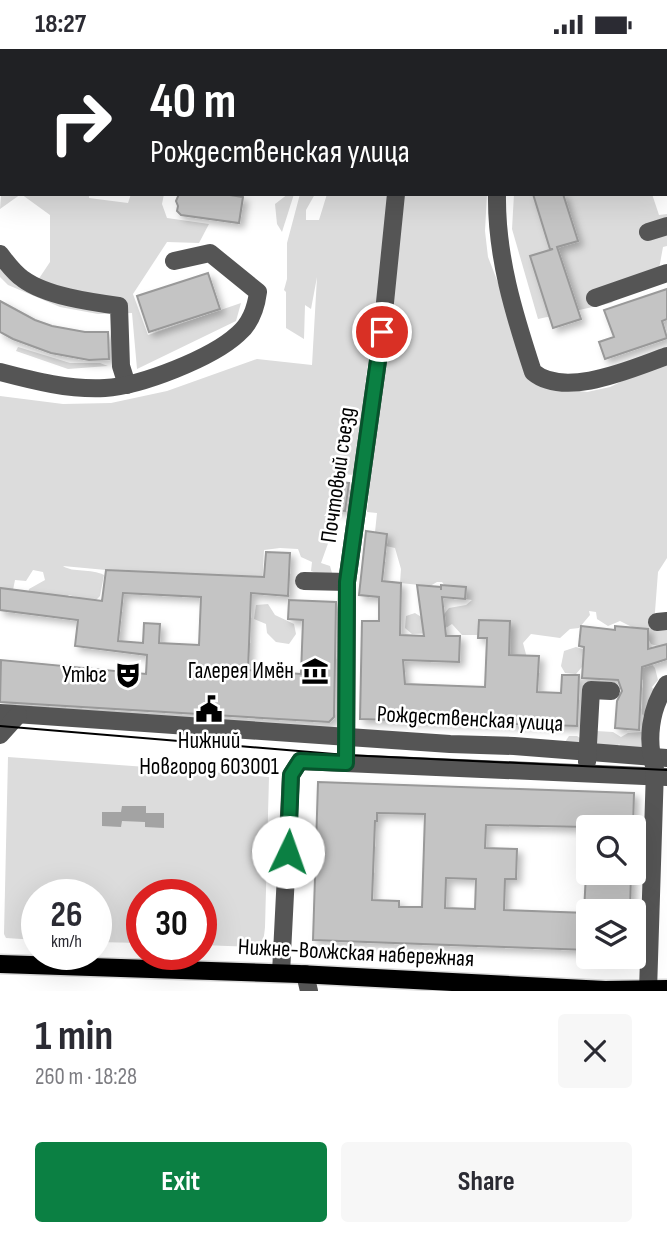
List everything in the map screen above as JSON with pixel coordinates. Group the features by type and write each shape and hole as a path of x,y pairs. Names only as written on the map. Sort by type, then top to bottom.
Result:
{"main road":[{"name":"Нижне-Волжская набережная","path":"0,964 281,973 307,983 402,981 648,991 667,989"}],"street":[{"name":"Почтовый съезд","path":"346,763 347,582 382,332 396,196"},
{"path":"497,196 496,225 506,284 533,372 541,379 581,383 667,356"},
{"path":"648,232 667,226"},
{"path":"0,372 68,387 105,388 127,385 214,351 239,334 256,310 258,292 210,253 174,261"},
{"path":"0,254 24,280 58,294 119,306 121,366 127,385"},
{"path":"595,298 667,273"},
{"path":"304,581 347,582"},
{"path":"648,991 659,768 650,735 656,704 667,684"},
{"path":"587,772 591,690 611,691"},
{"name":"Рождественская улица","path":"0,735 9,714 588,751 659,768"},
{"name":"Рождественская улица","path":"281,973 291,775 300,761 587,772 659,768"}],"shaded area":[{"path":"1,196 18,196 0,209"},
{"path":"24,196 89,196 128,203 130,196 164,196 162,204 167,218 209,224 199,243 167,242 133,294 148,335 241,303 236,321 137,369 132,313 98,314 60,307 8,285 0,277 0,251 38,280 50,262 50,215"},
{"path":"285,196 293,196 282,232 277,224 275,204"},
{"path":"299,196 314,196 306,210 306,220 319,220 326,196 393,196 384,283 367,370 355,475 340,474 335,481 331,512 324,516 330,516 335,524 321,563 330,566 332,573 323,576 311,571 312,562 301,557 298,549 280,548 264,550 262,590 229,575 63,566 104,575 100,596 94,602 69,595 52,612 26,606 29,589 45,580 43,572 33,570 26,581 15,580 13,590 0,598 0,396 63,404 111,403 167,391 257,359 312,365 317,277 311,309 305,305 304,339 286,328 284,290 287,279 287,243"},
{"path":"401,196 487,196 485,231 488,257 509,311 528,376 587,392 610,387 641,372 667,364 667,558 658,572 654,625 667,630 667,647 651,644 646,634 620,621 608,626 597,619 596,612 589,611 590,615 579,628 570,629 560,638 531,634 523,643 527,658 515,666 485,635 462,635 452,624 438,633 412,634 405,628 406,616 415,613 426,620 441,618 449,608 466,605 472,600 465,599 466,588 445,586 442,582 430,586 400,583 401,569 395,548 386,546 387,534 375,532 377,513 367,512"},
{"path":"514,196 653,196 659,215 667,214 667,246 663,247 659,269 611,303 538,319 512,229"},
{"path":"18,347 70,363 100,363 108,366 68,369 16,351"},
{"path":"268,604 275,615 294,624 296,634 289,644 276,642 267,633 266,624 254,619 256,605"},
{"path":"576,647 586,650 587,661 576,674 565,673 561,666 564,651"},
{"path":"642,654 655,668 658,680 652,687 655,693 645,717 642,714 643,680 631,672"},
{"path":"596,731 613,732 621,737 628,733 642,732 653,750 626,754 619,744 614,751 565,742 569,736 577,736 583,740"},
{"path":"8,757 188,770 190,768 269,777 265,927 262,941 255,947 217,946 217,879 126,879 126,943 112,942 112,879 21,879 21,939 6,938"},
{"path":"122,806 146,806 146,813 164,813 164,828 145,827 145,822 122,821 121,827 102,826 102,812 121,812"}],"building":[{"path":"178,196 243,197 239,223 181,215 177,211"},
{"path":"534,196 564,196 578,241 557,247 581,319 553,328 530,256 553,249 550,249"},
{"path":"208,273 220,309 149,332 137,296"},
{"path":"667,289 667,319 662,321 667,338 605,359 599,342 614,337 604,310"},
{"path":"0,301 52,326 85,332 108,332 109,359 89,360 51,353 13,339 0,332"},
{"path":"336,482 349,483 345,511 334,510"},
{"path":"366,531 387,534 382,581 401,583 400,635 424,636 417,585 466,587 465,599 442,597 446,636 460,636 459,662 403,660 405,684 485,687 487,638 478,638 479,620 510,621 509,655 539,656 537,692 561,693 562,675 579,675 577,726 360,719 362,621 379,621 379,597 359,595"},
{"path":"266,552 290,553 288,596 251,593 248,670 301,674 303,620 288,619 289,600 336,602 334,717 329,722 0,702 1,660 146,674 147,655 75,646 78,620 0,610 0,588 102,601 106,570 264,577","holes":["123,593 201,597 199,645 159,643 160,624 144,623 143,643 118,641"]},
{"path":"581,626 615,630 615,626 648,629 648,649 667,644 667,659 642,667 639,730 615,728 617,701 622,691 618,680 582,678 584,647 579,646"},
{"path":"318,782 634,793 633,815 576,815 576,827 486,825 485,848 517,849 516,879 505,879 504,910 576,913 576,950 313,940","holes":["377,813 425,814 422,907 399,907 399,901 372,900","446,878 476,879 475,909 445,908"]},
{"path":"585,885 631,885 630,899 585,899"}],"tram line":[{"path":"0,726 346,755 667,770"}],"place":[{"name":"Галерея Имён","path":"315,671"},
{"name":"Утюг","path":"128,675"},
{"name":"Нижний Новгород 603001","path":"209,709"}],"route":[{"path":"288,852 291,775 300,761 346,763 347,582 382,332"}]}
